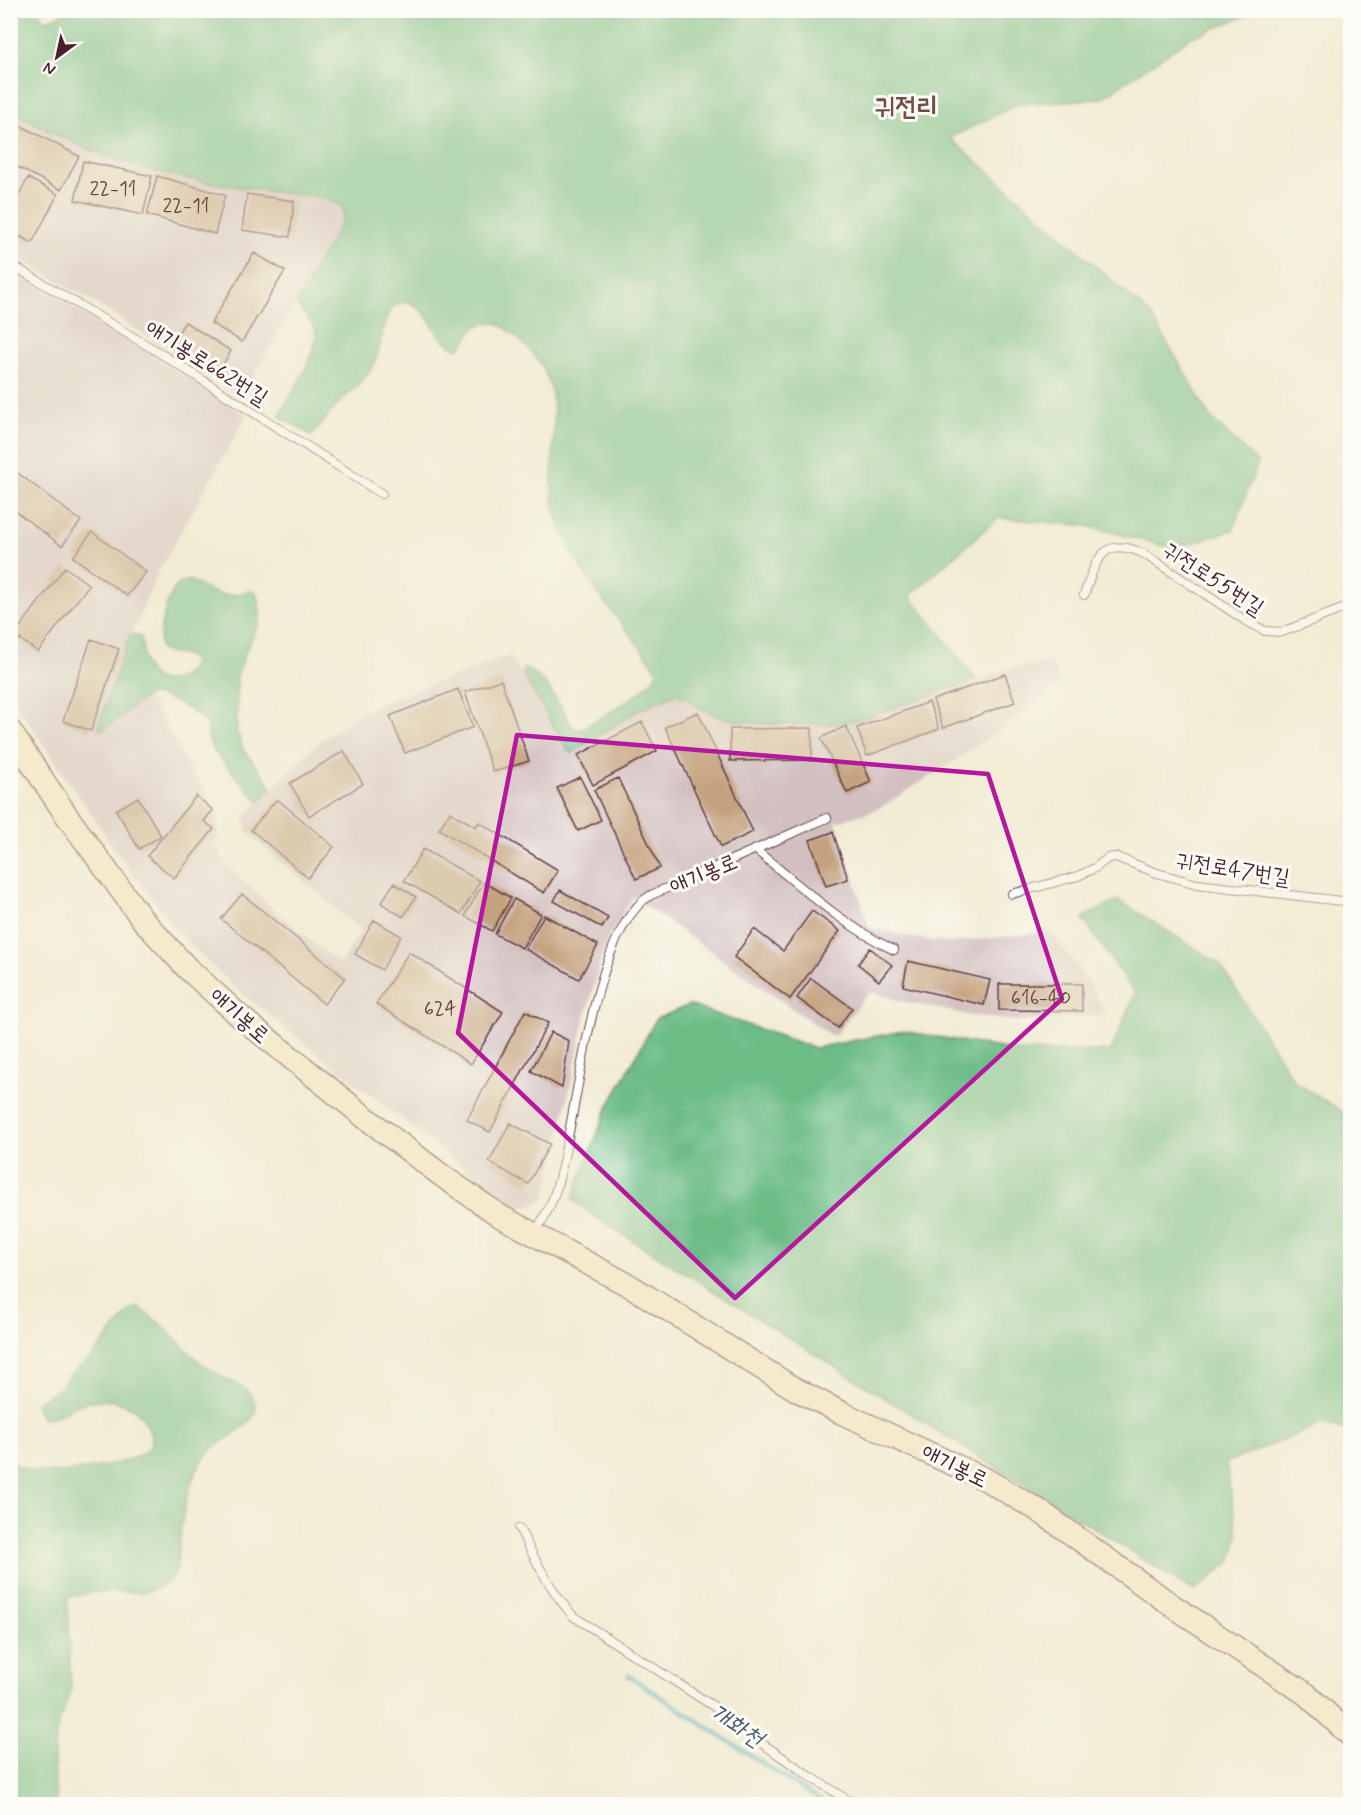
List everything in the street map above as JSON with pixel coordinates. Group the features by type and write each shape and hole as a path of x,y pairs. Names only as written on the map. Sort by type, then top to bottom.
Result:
{"main road":[{"name":"애기봉로","path":"10,731 67,816 142,919 187,968 243,1019 366,1118 500,1216 632,1287 795,1389 985,1479 1038,1510 1173,1606 1306,1694 1350,1735"}],"lane":[{"name":"애기봉로662번길","path":"10,264 155,350 382,494"},
{"name":"귀전로55번길","path":"1084,595 1101,553 1113,547 1130,548 1154,560 1246,621 1265,631 1282,632 1350,606"},
{"name":"애기봉로","path":"534,1235 556,1190 598,994 614,944 633,909 651,895 826,818"},
{"path":"756,850 849,924 872,940 894,950"},
{"name":"귀전로47번길","path":"1012,894 1078,876 1095,868 1108,858 1116,857 1157,873 1197,884 1350,902"},
{"path":"519,1528 558,1598 573,1616 724,1713 754,1738 811,1778 854,1804"}],"highlighted area":[{"path":"517,735 988,774 1062,999 735,1298 458,1033"}],"shaded area":[{"path":"11,110 73,144 133,165 164,174 318,199 337,203 343,207 343,219 242,396 82,295 11,254"},
{"path":"10,269 247,415 158,573 123,654 98,726 105,728 146,696 163,720 184,760 211,799 218,818 217,846 221,856 230,868 277,913 338,963 342,962 361,930 248,833 244,817 317,743 358,714 378,704 510,655 568,751 572,753 635,712 675,694 687,698 717,716 739,721 769,724 835,724 865,718 1007,669 1051,662 1058,682 1055,687 1018,717 883,806 836,822 869,926 873,929 947,943 1046,932 1054,937 1090,984 1105,1012 1103,1015 1042,1021 1015,1021 972,1016 869,993 836,1035 830,1035 633,897 604,948 585,1018 548,1189 543,1200 535,1204 519,1206 510,1203 239,991 205,959 176,929 122,859 11,697"}],"green space":[{"path":"70,10 1258,11 1190,38 1101,99 1018,104 950,138 1151,315 1211,418 1258,463 1233,530 1175,549 1087,526 998,518 910,596 976,679 865,718 835,724 769,724 739,721 717,716 687,698 675,694 635,712 572,753 568,751 522,672 524,668 547,686 573,728 578,730 644,689 657,673 593,587 572,553 560,524 552,491 553,399 541,365 514,335 502,326 488,323 475,328 458,349 444,340 419,308 410,303 399,304 388,315 375,363 368,374 338,404 312,436 279,416 309,361 316,338 314,327 296,303 343,219 343,207 317,197 202,181 143,168 84,147 11,110 10,42 15,11 38,11 45,21"},
{"path":"189,580 223,595 256,592 260,621 237,677 237,732 243,749 272,787 259,802 214,751 209,741 207,724 178,703 160,696 146,696 105,728 100,730 98,726 130,635 135,634 141,637 145,665 155,678 175,680 182,677 191,667 193,660 189,657 160,649 162,624 170,596 179,584"},
{"path":"1118,900 1220,964 1295,1082 1350,1117 1350,1431 1323,1424 1226,1463 1238,1536 1232,1561 1194,1591 598,1219 572,1200 606,1111 656,1019 689,1005 815,1048 903,1031 1018,1051 1111,1051 1135,993 1082,918"},
{"path":"139,1307 202,1363 247,1390 256,1407 254,1415 242,1428 211,1450 201,1462 188,1492 176,1572 170,1581 162,1587 143,1592 97,1592 68,1597 71,1690 58,1725 54,1755 56,1804 11,1804 11,1462 37,1472 82,1470 132,1458 144,1452 150,1445 151,1436 141,1416 118,1402 99,1400 90,1402 48,1418 43,1418 37,1410 36,1403 60,1388 69,1375 91,1358 130,1310"}],"building":[{"path":"10,120 79,156 61,190 10,163"},
{"path":"83,161 152,176 143,215 75,200"},
{"path":"157,176 225,195 215,234 147,215"},
{"path":"28,178 58,194 32,243 10,231 10,211"},
{"path":"247,194 294,201 290,237 242,230"},
{"path":"254,253 285,271 242,342 211,323"},
{"path":"185,322 231,351 218,373 171,344"},
{"path":"10,467 81,521 62,546 10,507"},
{"path":"92,532 146,572 127,596 73,557"},
{"path":"65,567 89,585 38,652 14,635"},
{"path":"91,639 119,649 91,731 63,721"},
{"path":"1005,674 1015,702 943,728 933,700"},
{"path":"501,680 529,761 493,772 465,692"},
{"path":"458,689 473,727 405,753 390,716"},
{"path":"929,702 939,729 867,756 857,728"},
{"path":"698,712 753,832 721,847 665,727"},
{"path":"642,722 657,751 593,785 578,755"},
{"path":"846,726 871,782 847,793 821,738"},
{"path":"812,728 812,760 730,761 730,729"},
{"path":"344,751 363,784 309,816 290,783"},
{"path":"580,777 601,820 578,831 557,788"},
{"path":"618,778 660,868 636,879 594,790"},
{"path":"196,796 213,810 204,821 214,829 174,878 147,856"},
{"path":"138,797 161,836 139,849 116,810"},
{"path":"277,799 334,847 308,878 251,830"},
{"path":"450,812 476,827 479,822 558,870 544,893 439,829"},
{"path":"833,832 848,879 826,886 810,840"},
{"path":"423,849 480,881 461,914 404,881"},
{"path":"484,882 511,898 492,931 465,916"},
{"path":"394,883 416,897 403,917 381,903"},
{"path":"560,890 608,918 602,928 554,901"},
{"path":"242,894 345,978 324,1004 221,919"},
{"path":"514,899 541,914 522,948 495,934"},
{"path":"812,911 840,931 790,999 734,957 754,929 783,951"},
{"path":"544,915 598,945 579,979 525,949"},
{"path":"374,920 401,936 382,970 355,954"},
{"path":"870,948 892,965 879,981 858,964"},
{"path":"409,952 503,1012 471,1064 376,1004"},
{"path":"908,961 990,980 984,1005 903,986"},
{"path":"811,978 852,1008 838,1028 797,998"},
{"path":"999,984 1082,984 1082,1011 999,1010"},
{"path":"525,1011 548,1023 490,1132 467,1120"},
{"path":"551,1032 569,1041 562,1088 531,1071"},
{"path":"510,1123 550,1144 528,1184 489,1162"}],"waterway":[{"name":"개화천","path":"629,1676 825,1804"}],"district":[{"name":"귀전리","path":"906,106"}]}
